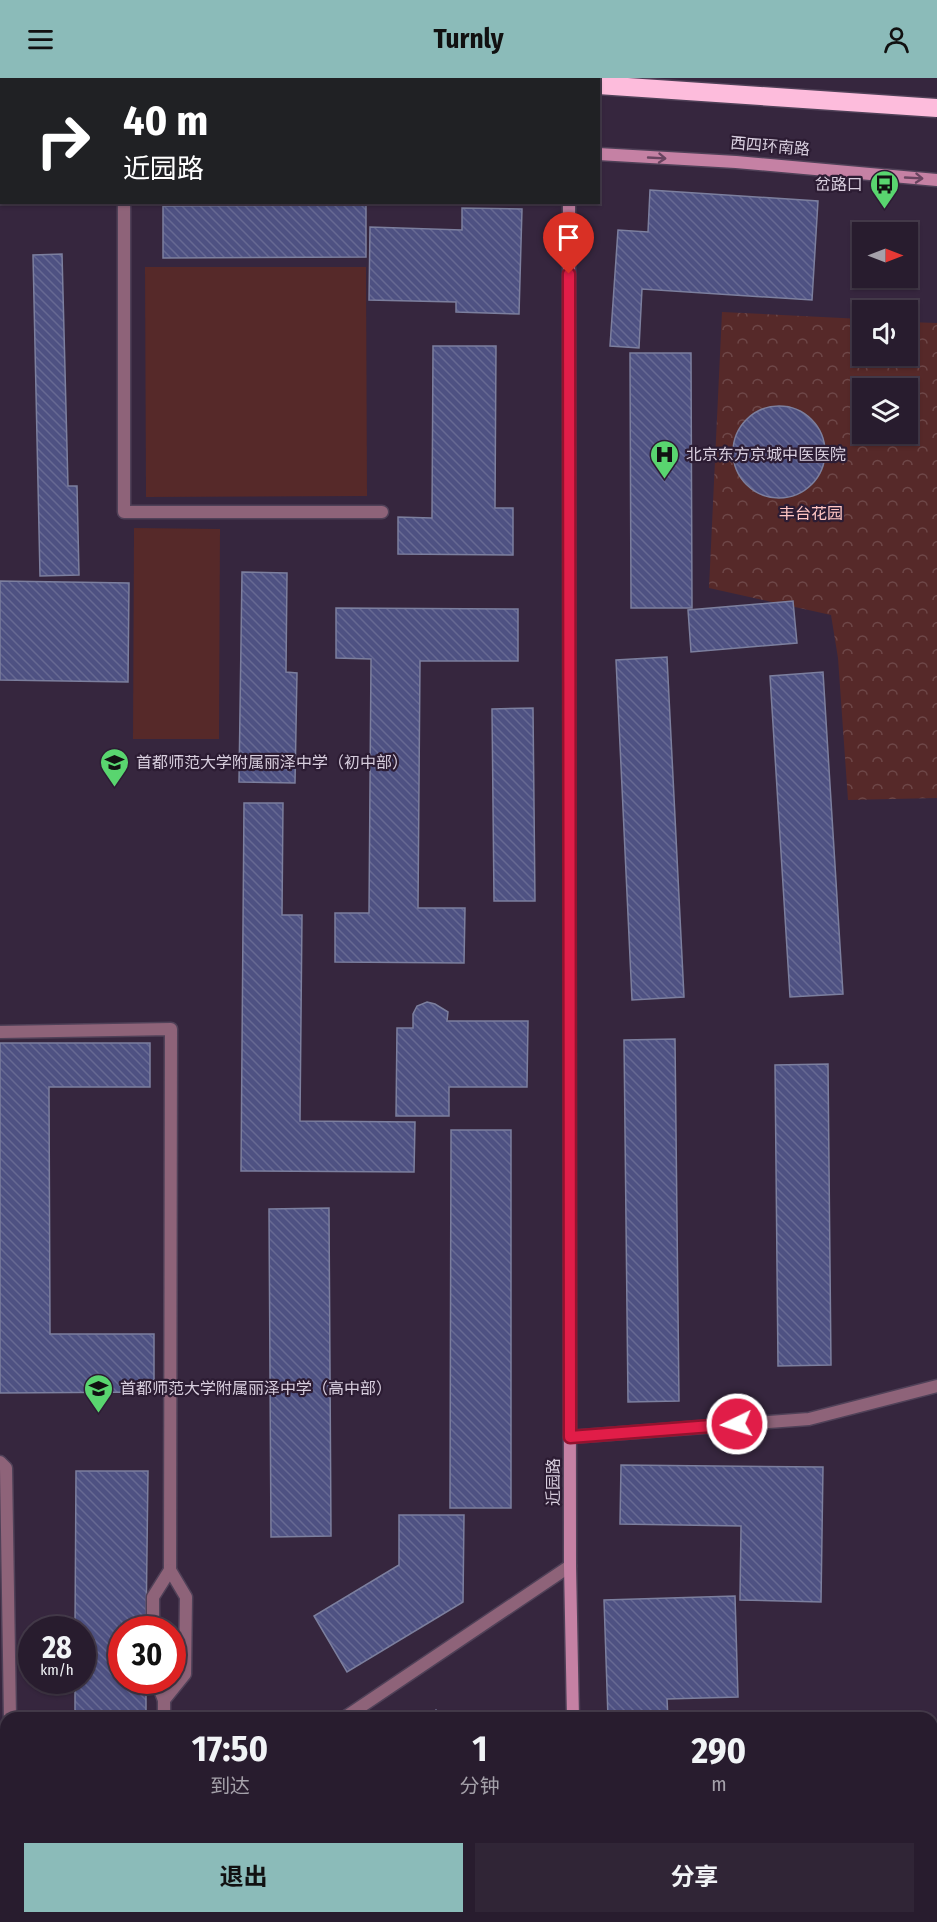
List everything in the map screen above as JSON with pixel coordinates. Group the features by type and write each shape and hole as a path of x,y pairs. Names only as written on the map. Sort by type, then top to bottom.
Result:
{"highway":[{"path":"600,85 622,86"},
{"path":"645,88 937,108"}],"street":[{"path":"622,86 645,88"},
{"name":"西四环南路","path":"600,154 736,162 937,180"},
{"path":"124,204 124,512 382,512"},
{"name":"近园路","path":"569,204 570,1566 573,1712"},
{"path":"0,1032 171,1029 170,1570 186,1597 185,1674 164,1700"},
{"path":"570,1437 808,1419 937,1386"},
{"path":"0,1462 6,1468 10,1712"},
{"path":"353,1712 570,1566"},
{"path":"153,1616 153,1597 170,1570"},
{"path":"162,1694 164,1712"}],"green space":[{"path":"145,267 366,267 367,496 146,497"},
{"name":"丰台花园","path":"722,312 852,318 852,366 918,366 918,322 937,323 937,798 848,800 838,658 831,615 709,588"},
{"path":"134,528 220,529 219,739 133,739"}],"building":[{"path":"650,190 818,201 812,300 642,289 639,348 610,346 618,230 648,232"},
{"path":"366,205 366,257 163,258 163,206"},
{"path":"462,208 522,209 519,314 456,312 456,302 369,300 370,227 462,230"},
{"path":"62,254 68,486 77,486 79,575 40,576 33,255"},
{"path":"433,346 496,346 495,508 513,508 513,555 398,554 398,517 432,518"},
{"name":"北京东方京城中医医院","path":"630,353 691,353 692,608 631,608"},
{"path":"779,406 797,409 812,419 822,434 825,452 822,470 812,485 797,495 779,498 761,495 746,485 736,470 733,452 736,434 746,419 761,409"},
{"path":"242,572 287,573 286,672 297,673 295,783 239,782"},
{"path":"0,581 129,583 128,682 0,680"},
{"path":"793,601 797,643 691,652 688,610"},
{"path":"336,608 518,609 518,661 420,661 418,908 465,908 464,963 335,962 335,913 369,913 371,659 336,658"},
{"path":"667,657 684,997 632,1000 616,660"},
{"path":"823,672 843,994 790,997 770,676"},
{"path":"533,708 535,901 494,901 492,709"},
{"path":"244,803 283,803 282,915 302,915 300,1121 415,1122 414,1172 241,1171"},
{"path":"427,1002 448,1012 447,1021 528,1021 527,1087 449,1087 449,1116 396,1116 397,1028 413,1028 413,1014 417,1006"},
{"path":"675,1039 679,1401 628,1402 624,1040"},
{"path":"0,1043 150,1043 150,1087 49,1087 50,1334 154,1334 154,1392 0,1393"},
{"path":"828,1064 831,1365 778,1366 775,1065"},
{"path":"451,1130 511,1130 511,1508 450,1508"},
{"path":"329,1208 331,1536 271,1537 269,1209"},
{"path":"621,1465 823,1467 821,1602 740,1600 741,1526 620,1524"},
{"path":"76,1471 148,1471 146,1616 108,1616 108,1694 146,1694 146,1712 75,1712 75,1694 96,1694 96,1616 75,1616"},
{"path":"399,1515 464,1515 463,1602 347,1672 314,1616 399,1565"},
{"path":"735,1596 738,1697 667,1699 668,1712 608,1712 604,1600"}],"place":[{"name":"岔路口","path":"884,210"},
{"name":"北京东方京城中医医院","path":"665,480"},
{"name":"首都师范大学附属丽泽中学（初中部）","path":"115,788"},
{"name":"首都师范大学附属丽泽中学（高中部）","path":"99,1414"}],"route":[{"path":"569,274 570,1437 737,1424"}]}
